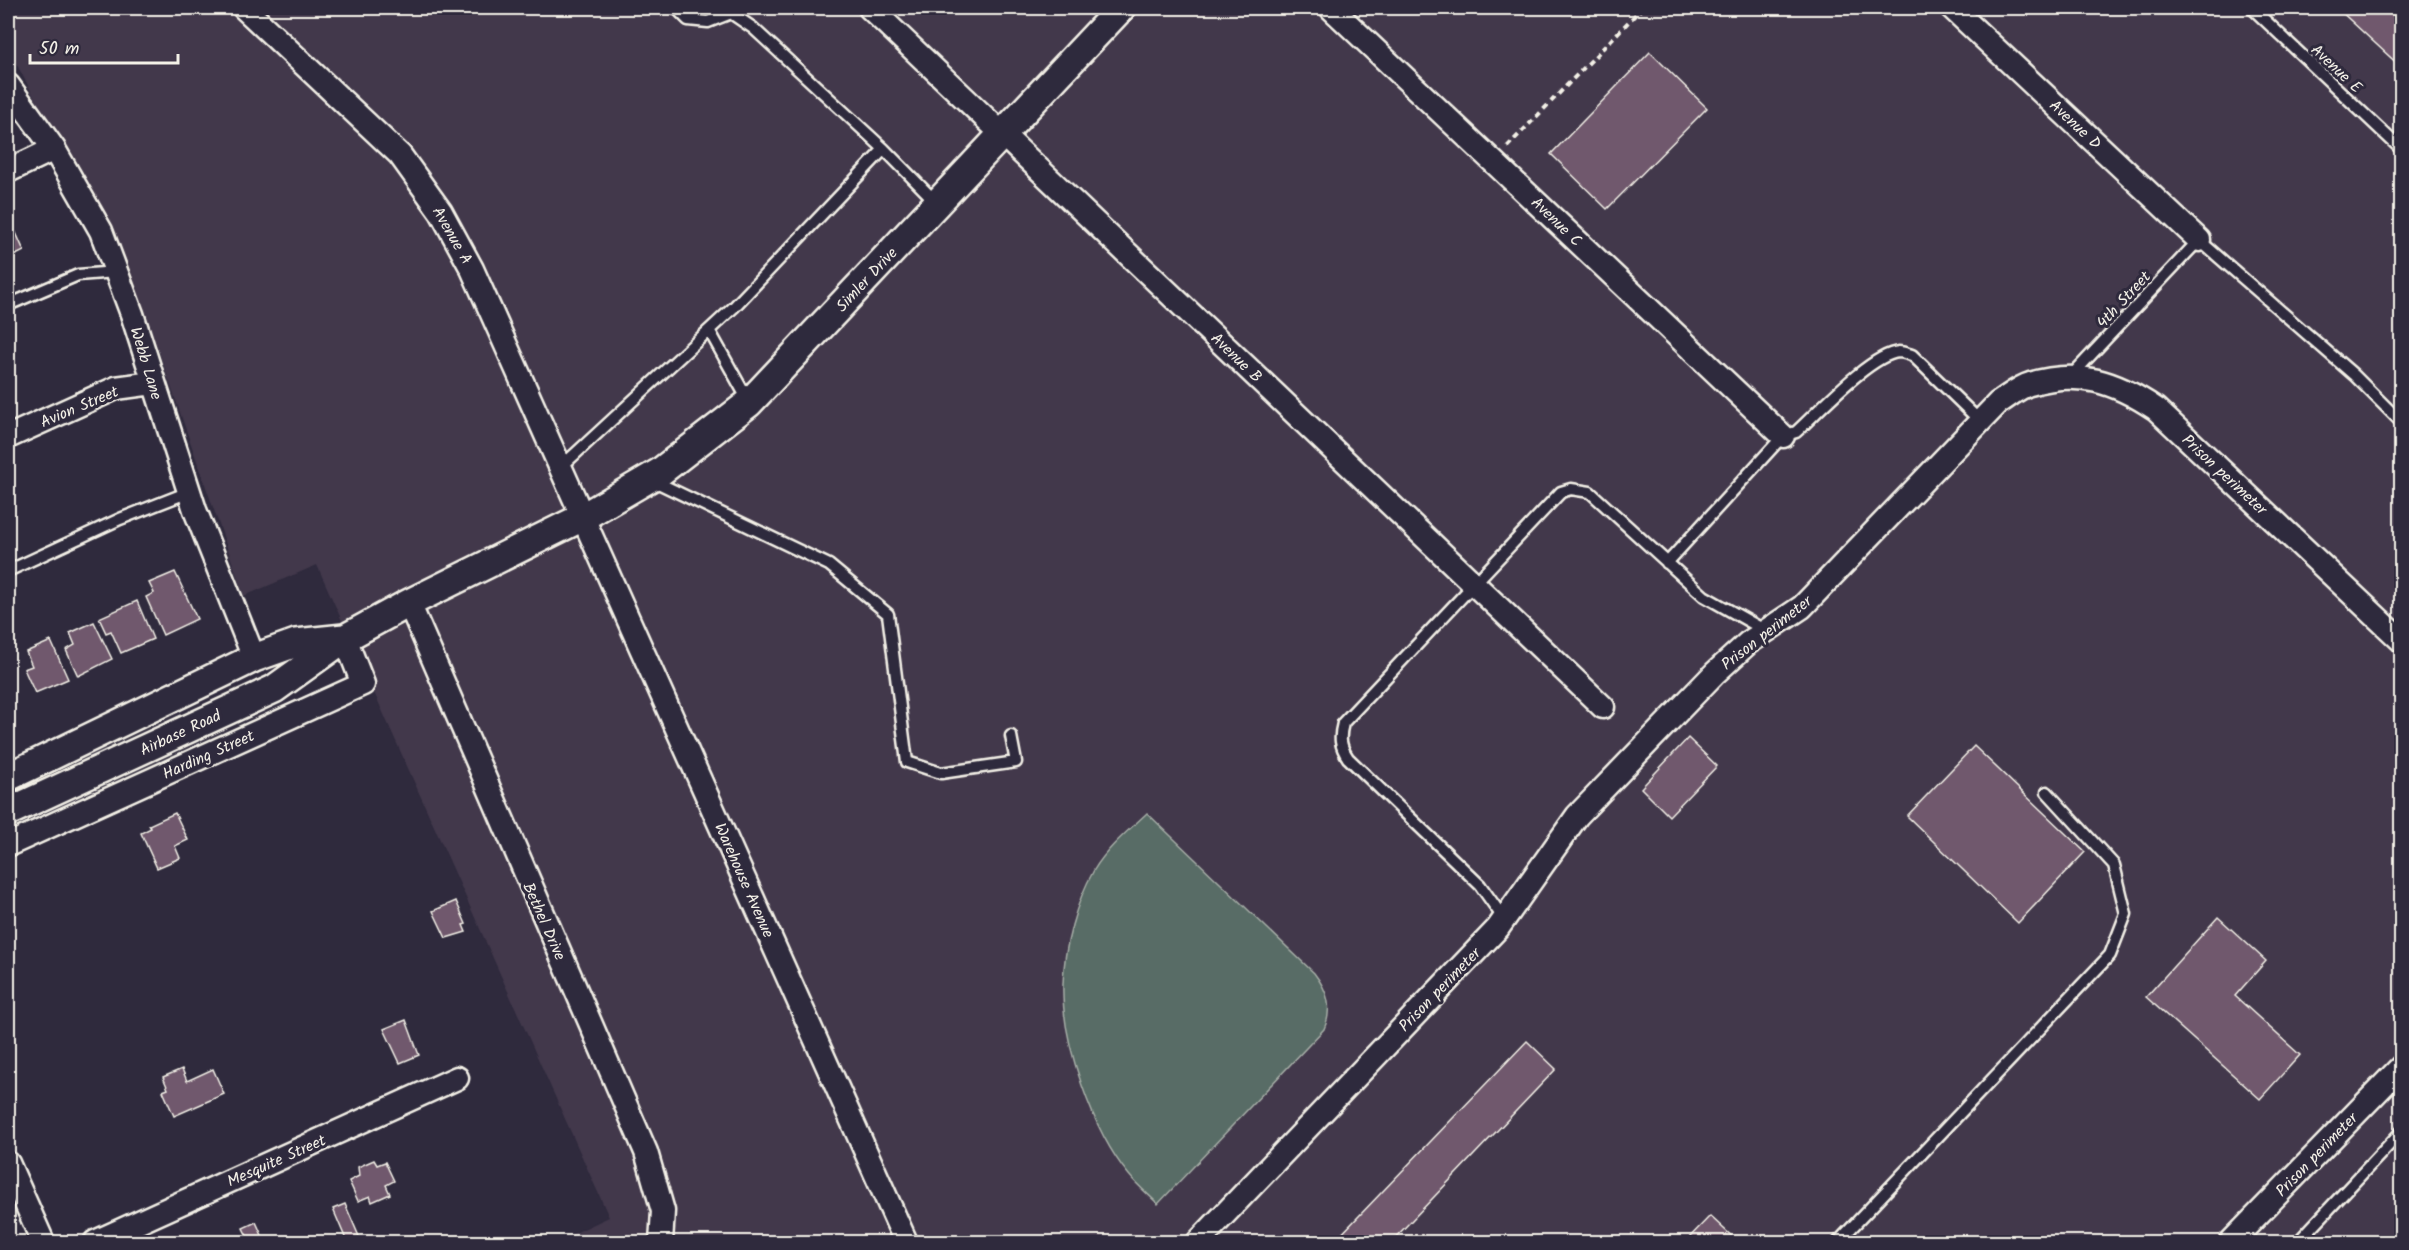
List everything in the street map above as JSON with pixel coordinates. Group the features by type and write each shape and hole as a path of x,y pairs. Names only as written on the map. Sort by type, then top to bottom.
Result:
{"street":[{"name":"Avenue A","path":"244,8 400,156 441,212 472,269 584,517"},
{"name":"Avenue B","path":"870,8 1604,707"},
{"name":"Simler Drive","path":"584,517 650,478 749,403 1121,8"},
{"name":"Avenue C","path":"1331,8 1783,436"},
{"name":"Avenue D","path":"1952,8 2199,240"},
{"name":"Webb Lane","path":"8,85 54,149 101,231 189,492 254,658"},
{"path":"8,171 54,149"},
{"name":"Prison perimeter","path":"1198,1242 1504,919 1577,816 1715,673 1748,643 1802,607 1998,403 2028,384 2068,378 2088,378 2127,389 2156,409 2402,641"},
{"name":"Avion Street","path":"8,437 116,388 153,383"},
{"name":"Airbase Road","path":"8,812 274,689 345,638 409,603 584,517"},
{"name":"Warehouse Avenue","path":"584,517 906,1242"},
{"name":"Bethel Drive","path":"409,603 646,1152 663,1211 661,1242"},
{"name":"Airbase Road","path":"8,777 254,658 296,643 345,638"},
{"name":"Harding Street","path":"8,845 363,684 345,638"},
{"name":"Prison perimeter","path":"2231,1242 2402,1066"},
{"name":"Mesquite Street","path":"95,1242 457,1078"},
{"path":"8,1163 43,1242"}],"lane":[{"path":"676,8 688,20 708,22 733,10 884,148 937,203"},
{"name":"Avenue E","path":"2252,8 2402,150"},
{"path":"561,467 709,330 884,148"},
{"path":"2199,240 2354,375 2402,423"},
{"name":"4th Street","path":"2068,378 2199,240"},
{"path":"8,305 78,275 116,272"},
{"path":"709,330 749,403"},
{"path":"1667,563 1783,436 1796,432 1870,365 1885,356 1901,351 1912,355 1980,421"},
{"path":"650,478 829,565 888,614 907,762 941,773 1016,762 1011,736"},
{"path":"1504,919 1480,885 1348,758 1340,740 1343,723 1561,492 1571,489 1590,492 1704,596 1766,631"},
{"path":"8,571 120,519 189,492"},
{"path":"1838,1242 2110,954 2126,914 2114,865 2047,792"},
{"path":"2298,1242 2402,1131"}],"path":[{"path":"1494,161 1642,8"}],"shaded area":[{"path":"8,8 2401,8 2401,1242 556,1242 609,1217 317,565 244,596 138,292 8,48"}],"green space":[{"path":"1147,813 1314,973 1323,986 1328,1000 1328,1014 1324,1029 1158,1204 1132,1179 1116,1157 1092,1111 1067,1032 1063,984 1069,940 1077,910 1094,870 1105,854"}],"building":[{"path":"2337,8 2396,8 2402,12 2402,68"},
{"path":"1650,52 1707,108 1607,209 1551,154"},
{"path":"13,226 24,251 8,259 8,228"},
{"path":"175,572 197,619 163,635 146,597 154,593 149,583"},
{"path":"137,601 153,639 121,653 111,631 106,633 99,618"},
{"path":"94,622 112,659 78,676 66,650 75,645 70,633"},
{"path":"51,641 68,679 35,693 24,669 32,666 26,652"},
{"path":"1688,738 1717,766 1669,816 1641,788"},
{"path":"1974,746 2085,852 2018,923 1907,816"},
{"path":"175,813 188,840 175,846 180,858 157,868 141,833 151,828 149,825"},
{"path":"456,901 466,924 463,925 466,932 446,938 433,911"},
{"path":"2218,917 2266,961 2235,996 2300,1055 2260,1099 2146,997"},
{"path":"406,1020 419,1055 400,1063 384,1029"},
{"path":"1527,1041 1556,1069 1391,1242 1334,1242"},
{"path":"182,1069 187,1081 213,1069 224,1094 174,1116 163,1091 168,1089 163,1077"},
{"path":"374,1160 377,1165 385,1162 394,1181 386,1185 390,1194 372,1202 370,1196 358,1201 349,1181 359,1176 358,1167"},
{"path":"345,1204 361,1241 347,1242 333,1209"},
{"path":"1710,1216 1738,1242 1685,1242"},
{"path":"256,1222 265,1242 250,1242 243,1228"}]}
